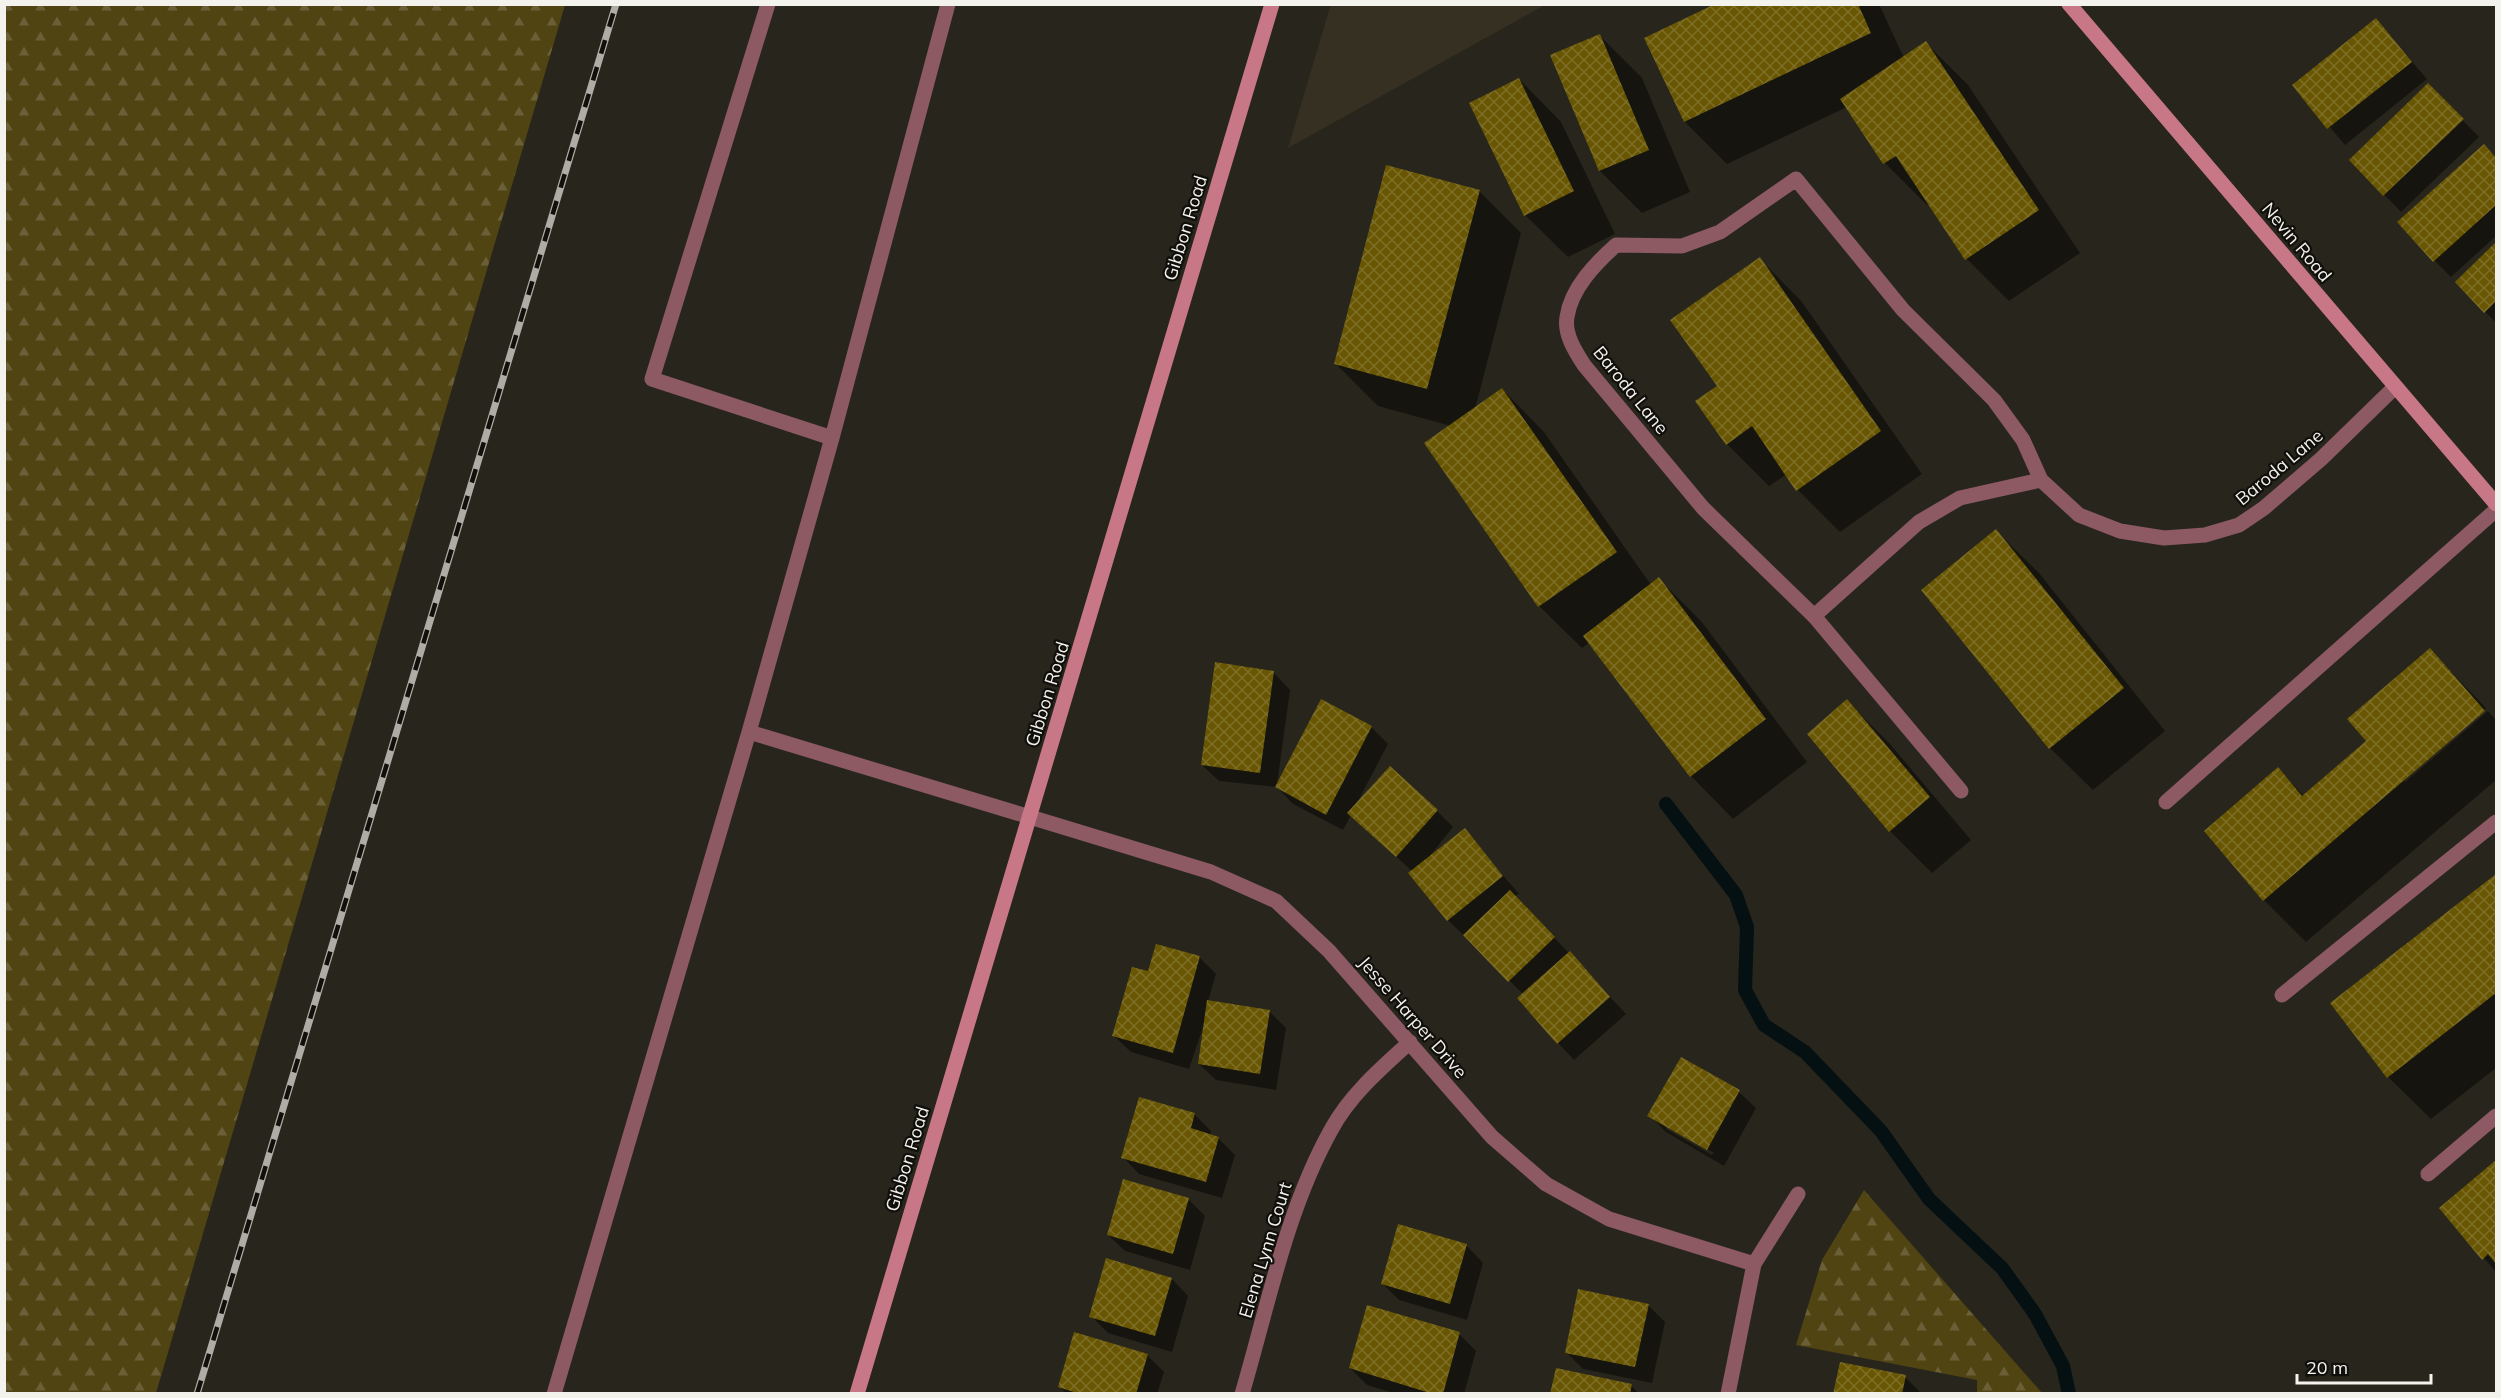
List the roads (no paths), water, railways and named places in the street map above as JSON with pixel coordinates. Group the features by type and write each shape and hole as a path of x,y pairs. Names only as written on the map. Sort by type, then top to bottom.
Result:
{"main road":[{"name":"Gibbon Road","path":"858,1394 1272,4"},
{"name":"Nevin Road","path":"2069,4 2496,504"}],"street":[{"path":"768,4 652,380 832,438"},
{"path":"554,1394 749,732 832,438 948,4"},
{"name":"Baroda Lane","path":"1814,616 1766,566 1703,508 1584,365 1570,342 1567,318 1580,287 1595,264 1616,245 1682,246 1720,232 1796,178 1903,310 1994,400 2023,440 2041,480 2079,515 2120,531 2164,538 2205,535 2239,525 2264,508 2321,459 2395,387"},
{"path":"1961,791 1814,616 1919,522 1959,498 2041,480"},
{"path":"2166,802 2496,510"},
{"name":"Jesse Harper Drive","path":"749,732 1211,872 1276,902 1329,951 1492,1137 1546,1184 1609,1219 1754,1264"},
{"path":"2282,995 2496,822"},
{"name":"Elena Lynn Court","path":"1242,1394 1299,1197 1331,1129 1374,1075 1410,1042"},
{"path":"2428,1174 2496,1116"},
{"path":"1728,1394 1754,1264 1798,1194"}],"waterway":[{"path":"1666,804 1736,895 1747,927 1745,990 1764,1025 1805,1052 1881,1131 1929,1199 2002,1268 2035,1314 2063,1366 2069,1394"}],"railway":[{"path":"197,1394 616,4"}]}
